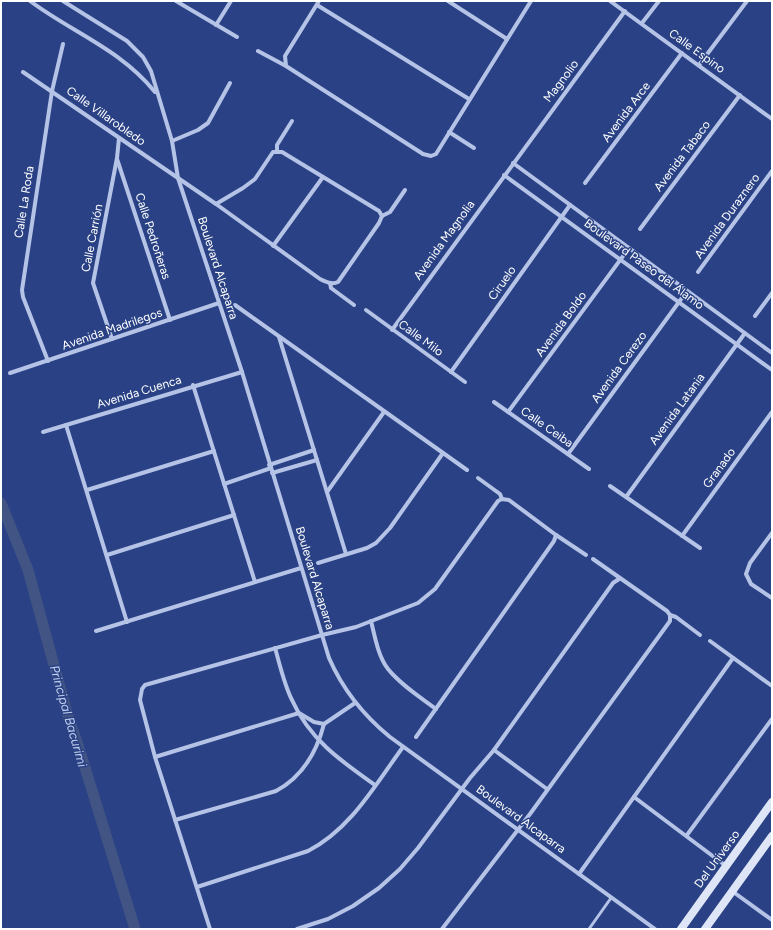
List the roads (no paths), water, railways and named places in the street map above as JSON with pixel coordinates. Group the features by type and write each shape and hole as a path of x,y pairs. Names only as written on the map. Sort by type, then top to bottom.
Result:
{"street":[{"name":"Boulevard Alcaparra","path":"31,1 94,40 135,69 157,94"},
{"name":"Boulevard Alcaparra","path":"63,1 136,49 151,71 172,141 178,178 242,372 301,568 336,675 355,703 378,727 403,747 655,929"},
{"path":"176,1 237,37"},
{"path":"216,24 231,1"},
{"path":"448,1 507,39"},
{"path":"258,51 286,66 428,156 436,154 469,98 531,1"},
{"name":"Calle Espino","path":"610,1 772,119"},
{"path":"642,23 659,1"},
{"path":"699,65 747,1"},
{"path":"286,66 286,56 318,3 469,98"},
{"name":"Magnolio","path":"513,163 625,11"},
{"name":"Calle La Roda","path":"48,361 22,297 22,290 52,91 63,44"},
{"name":"Avenida Arce","path":"585,183 682,53"},
{"name":"Calle Villarobledo","path":"23,72 216,204 320,279 330,283 332,288 354,305"},
{"path":"172,141 198,130 208,123 230,83"},
{"name":"Avenida Tabaco","path":"640,229 740,95"},
{"path":"277,151 277,145 292,121"},
{"path":"449,132 474,148"},
{"name":"Calle Carrión","path":"112,340 93,283 117,158 119,138"},
{"path":"216,204 255,179 273,152 277,151 282,152 379,211 382,216"},
{"name":"Calle Pedroñeras","path":"117,158 170,320"},
{"name":"Avenida Magnolia","path":"392,330 513,163"},
{"name":"Boulevard Paseo del Álamo","path":"513,163 772,353"},
{"name":"Avenida Duraznero","path":"698,272 772,172"},
{"name":"Boulevard Paseo del Álamo","path":"504,175 772,370"},
{"path":"273,246 323,177"},
{"path":"330,283 338,282 379,223 382,216 390,212 405,190"},
{"name":"Ciruelo","path":"451,372 570,205"},
{"name":"Avenida Boldo","path":"508,412 629,248"},
{"name":"Avenida Cerezo","path":"568,454 687,291"},
{"path":"755,316 772,293"},
{"name":"Avenida Madrilegos","path":"10,374 219,304"},
{"path":"236,305 467,470"},
{"name":"Calle Milo","path":"366,310 465,382"},
{"name":"Avenida Latania","path":"626,497 745,333"},
{"path":"279,336 346,554"},
{"name":"Avenida Cuenca","path":"44,432 193,385 242,372"},
{"path":"193,385 255,582"},
{"name":"Calle Ceiba","path":"494,402 589,469"},
{"path":"327,492 384,412"},
{"name":"Granado","path":"682,536 772,412"},
{"path":"66,425 127,622"},
{"path":"224,484 271,469 314,450"},
{"path":"87,490 214,451"},
{"path":"318,563 376,543 390,528 443,453"},
{"path":"271,469 317,460"},
{"path":"478,478 500,494 502,499"},
{"path":"610,486 700,548"},
{"path":"210,929 155,757 140,700 142,689 145,685 322,635 356,627 418,603 429,595 498,501 502,499 509,500 556,536 586,555"},
{"path":"107,555 234,515"},
{"path":"772,533 750,563 746,574 752,584 772,598"},
{"path":"416,737 554,541 556,536"},
{"path":"593,560 700,635"},
{"path":"96,631 301,568"},
{"path":"297,929 328,919 353,906 379,888 418,848 462,789 494,750 613,582 619,579"},
{"path":"442,929 518,829 670,621 670,615"},
{"path":"371,621 378,648 387,668 402,683 436,709"},
{"path":"710,641 772,686"},
{"path":"275,648 291,700 320,742 338,759 375,785"},
{"path":"579,874 733,658"},
{"path":"175,820 276,791 294,779 320,742 324,724 355,703"},
{"path":"155,757 299,713 314,722 324,724"},
{"path":"687,835 772,719"},
{"path":"197,887 308,851 322,844 347,822 403,747"},
{"path":"494,750 547,789"},
{"path":"634,797 687,835 726,866"},
{"name":"Del Universo","path":"681,929 772,802"},
{"path":"705,929 772,836"},
{"path":"732,892 772,920"},
{"path":"312,924 315,929"}],"lane":[{"path":"589,929 611,898"}],"waterway":[{"name":"Principal Bacurimi","path":"1,503 28,570 67,713 135,929"}]}
